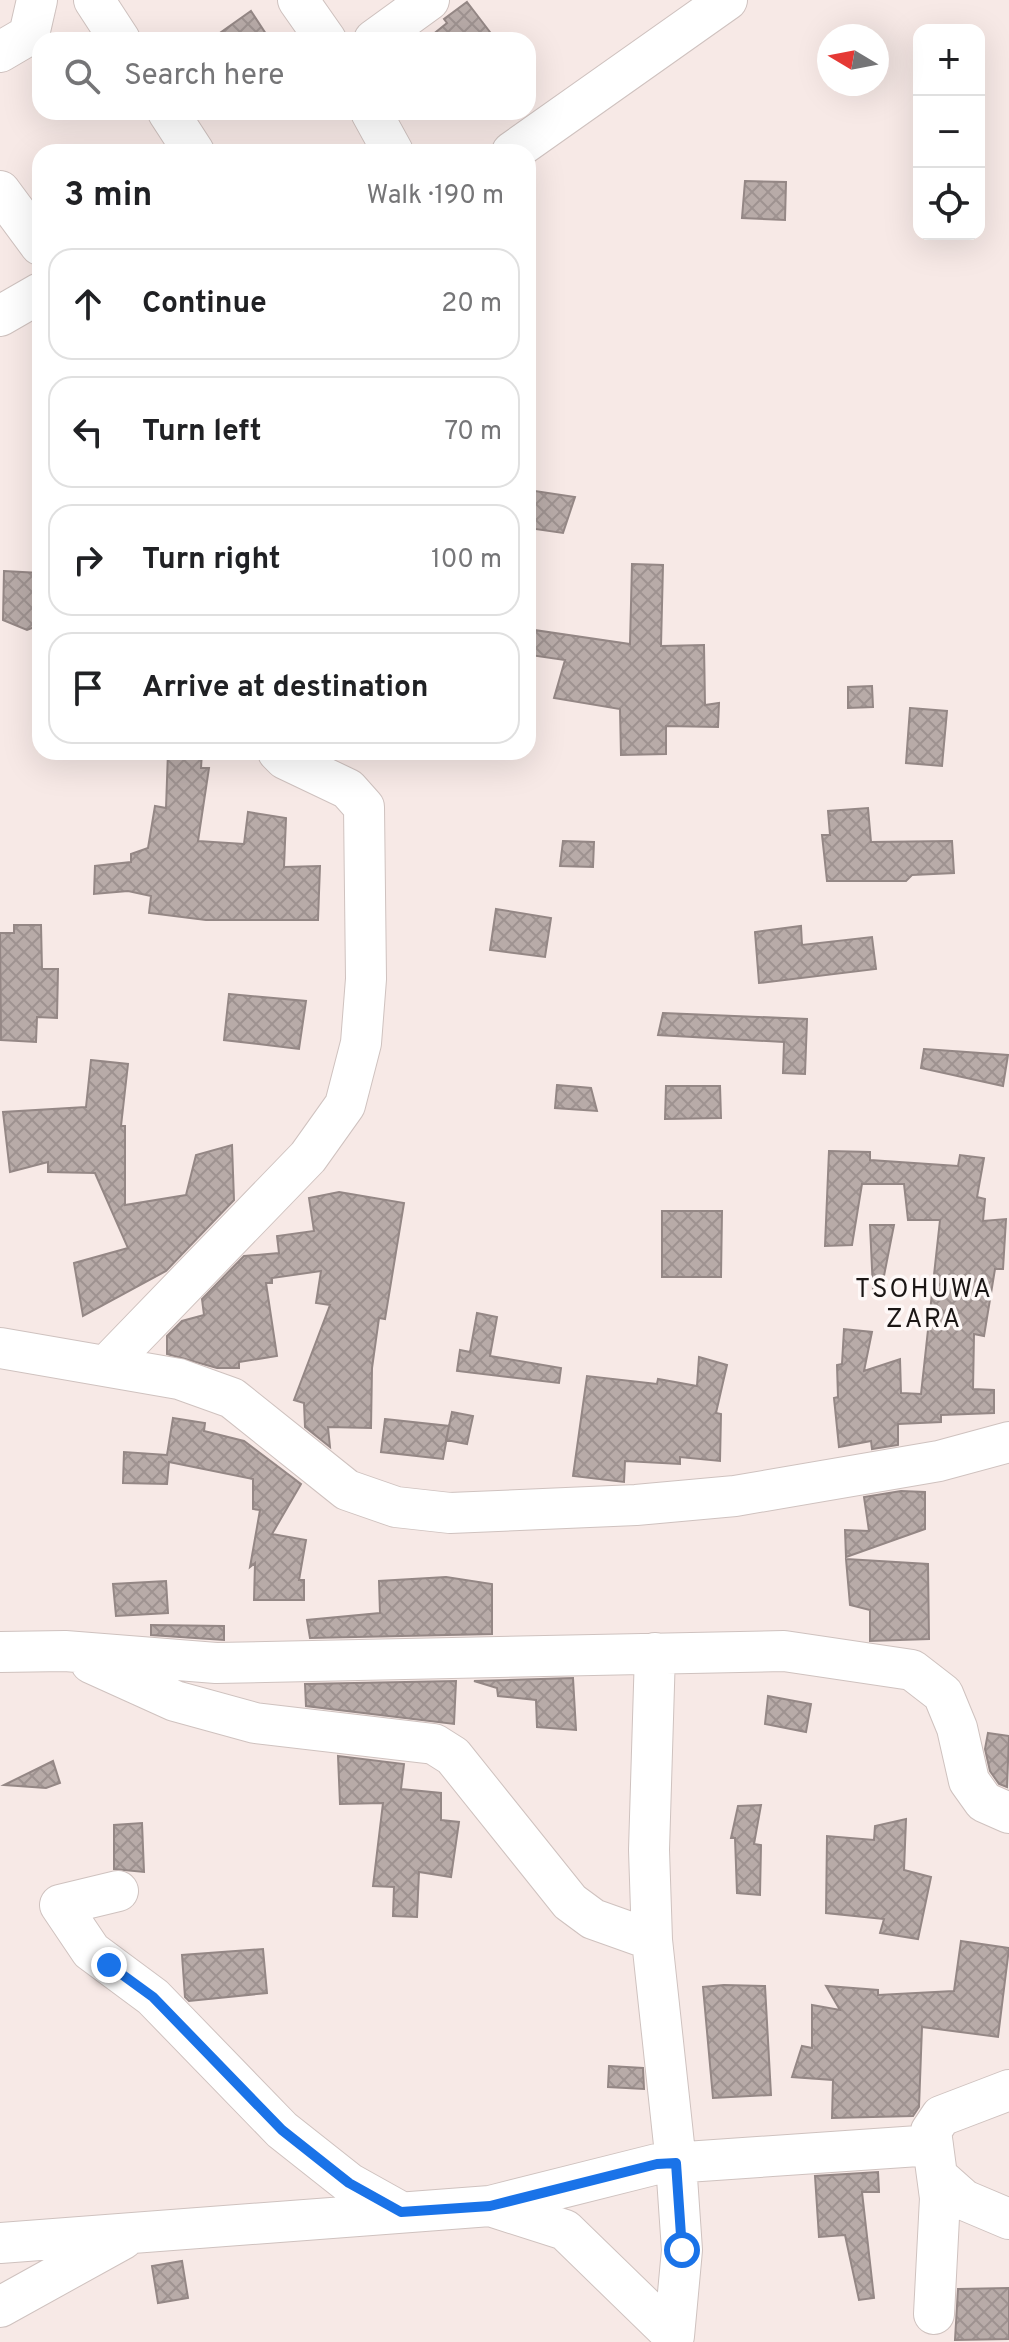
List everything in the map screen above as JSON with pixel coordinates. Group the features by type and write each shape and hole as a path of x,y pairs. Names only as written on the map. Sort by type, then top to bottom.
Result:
{"street":[{"path":"0,52 29,35 37,0"},
{"path":"94,0 115,32"},
{"path":"298,0 320,32"},
{"path":"385,32 429,0"},
{"path":"523,144 727,0"},
{"path":"173,120 189,144"},
{"path":"375,120 389,144"},
{"path":"0,191 32,234"},
{"path":"0,316 32,298"},
{"path":"108,1364 308,1157 345,1105 361,1043 366,979 364,807 348,789 287,760"},
{"path":"0,1348 108,1364 179,1379 232,1398 347,1490 396,1507 450,1513 735,1496 939,1461 1009,1442"},
{"path":"65,1651 175,1701 255,1723 434,1744 453,1756 570,1902 593,1919 652,1940"},
{"path":"0,1652 65,1651 216,1663 784,1651 912,1670 943,1694 957,1728 969,1781 984,1802 1009,1813"},
{"path":"655,1653 649,1850 652,1940 676,2163 682,2250 676,2340"},
{"path":"118,1891 60,1905 91,1951 153,1997 282,2130 349,2183 401,2212"},
{"path":"928,2320 939,2232 931,2131 941,2116 1009,2090"},
{"path":"0,2243 490,2206 657,2164 935,2161"},
{"path":"935,2161 964,2200 1009,2219"},
{"path":"490,2206 565,2230 676,2340"},
{"path":"0,2307 134,2233"}],"building":[{"path":"467,2 490,32 436,32 447,23 444,19"},
{"path":"251,11 265,32 221,32"},
{"path":"745,181 786,182 785,220 742,218"},
{"path":"536,491 575,497 563,533 536,529"},
{"path":"632,564 663,565 661,646 704,645 705,705 719,703 718,727 666,726 666,754 621,755 620,709 554,698 565,660 536,656 536,630 630,644"},
{"path":"4,571 32,573 32,628 27,630 3,620"},
{"path":"872,686 873,707 848,708 848,687"},
{"path":"910,708 947,711 942,766 906,763"},
{"path":"168,760 202,760 201,768 209,768 198,841 244,844 248,812 286,818 284,867 320,866 318,920 206,920 149,913 151,896 128,891 94,894 95,866 131,862 131,854 148,848 155,806 166,808"},
{"path":"868,808 871,842 952,841 954,873 912,875 906,881 827,881 822,835 830,835 828,811"},
{"path":"563,841 594,842 593,867 560,866"},
{"path":"496,909 551,918 545,957 490,950"},
{"path":"14,925 41,925 42,969 58,969 57,1018 37,1017 36,1042 1,1040 0,933 14,933"},
{"path":"801,926 802,945 872,937 876,969 759,983 755,932"},
{"path":"229,994 306,1001 299,1049 224,1040"},
{"path":"663,1013 807,1019 805,1074 783,1073 784,1042 658,1035"},
{"path":"924,1049 1008,1055 1003,1086 921,1068"},
{"path":"91,1060 128,1064 121,1126 125,1126 125,1205 186,1195 196,1155 232,1145 234,1200 166,1271 83,1316 74,1263 128,1248 95,1173 48,1172 48,1162 10,1172 3,1112 86,1107"},
{"path":"557,1085 591,1088 597,1111 555,1108"},
{"path":"666,1086 720,1086 721,1118 665,1119"},
{"path":"829,1151 870,1152 870,1160 958,1166 960,1155 984,1158 977,1197 985,1199 983,1221 1006,1219 1003,1269 995,1269 984,1336 974,1334 973,1389 994,1390 994,1413 941,1415 941,1422 898,1424 898,1445 872,1449 871,1441 839,1447 834,1398 838,1397 837,1365 842,1364 844,1329 872,1332 864,1371 900,1359 901,1393 921,1394 940,1220 908,1220 904,1184 862,1184 852,1245 825,1246"},
{"path":"339,1192 404,1203 385,1319 379,1318 372,1368 371,1428 328,1427 330,1447 305,1427 304,1403 294,1400 330,1305 316,1303 321,1271 272,1278 272,1283 266,1283 277,1356 239,1362 239,1368 217,1368 167,1354 167,1336 182,1321 204,1315 202,1299 244,1256 279,1253 277,1236 314,1231 309,1198"},
{"path":"662,1211 722,1211 721,1277 662,1277"},
{"path":"870,1225 894,1225 881,1291 873,1290"},
{"path":"477,1313 497,1317 490,1356 561,1368 559,1383 457,1371 460,1350 470,1352"},
{"path":"699,1357 727,1365 716,1413 721,1414 720,1461 680,1457 680,1464 625,1461 624,1482 573,1476 587,1376 657,1384 658,1379 697,1386"},
{"path":"452,1412 473,1416 467,1444 446,1440"},
{"path":"173,1418 205,1423 204,1431 244,1441 301,1484 272,1534 306,1540 299,1580 304,1580 304,1600 254,1600 255,1563 250,1567 260,1510 253,1509 253,1479 169,1462 167,1484 123,1483 124,1452 167,1455"},
{"path":"385,1419 449,1426 443,1459 381,1452"},
{"path":"901,1491 925,1492 925,1529 846,1557 845,1530 869,1531 864,1497"},
{"path":"846,1559 928,1564 929,1639 870,1641 870,1610 850,1605"},
{"path":"446,1577 492,1584 492,1634 310,1638 307,1620 380,1613 379,1581"},
{"path":"166,1581 168,1613 116,1616 113,1584"},
{"path":"151,1625 224,1626 224,1640 151,1635"},
{"path":"573,1678 576,1730 537,1727 536,1700 498,1696 497,1688 474,1681"},
{"path":"456,1681 454,1724 306,1706 305,1684"},
{"path":"768,1696 811,1704 806,1732 765,1724"},
{"path":"988,1733 1009,1736 1007,1787 999,1784 990,1771 985,1749"},
{"path":"338,1756 404,1764 401,1789 441,1793 441,1820 459,1822 451,1877 419,1872 417,1917 393,1916 394,1887 373,1886 383,1803 340,1804"},
{"path":"53,1761 60,1783 46,1788 4,1785"},
{"path":"761,1805 754,1844 761,1845 760,1895 737,1893 735,1838 731,1838 738,1806"},
{"path":"906,1819 904,1870 931,1877 918,1939 880,1933 884,1919 826,1913 827,1836 874,1840 875,1826"},
{"path":"142,1823 144,1872 114,1869 114,1825"},
{"path":"961,1941 1009,1948 998,2037 922,2027 919,2107 913,2116 832,2118 833,2080 792,2077 802,2046 812,2048 812,2005 840,2010 826,1986 878,1990 878,1995 954,1991"},
{"path":"263,1949 267,1993 189,2001 185,1997 182,1955"},
{"path":"765,1986 771,2095 713,2098 703,1987"},
{"path":"609,2066 643,2068 644,2089 608,2087"},
{"path":"878,2172 879,2192 862,2192 874,2298 859,2300 845,2235 819,2237 815,2176"},
{"path":"182,2261 188,2298 158,2303 152,2266"},
{"path":"1009,2288 1009,2339 955,2340 958,2289"}],"district":[{"name":"TSOHUWA ZARA","path":"924,1305"}],"route":[{"path":"109,1965 153,1997 282,2130 349,2183 401,2212 490,2206 657,2164 676,2163 682,2250"}]}
